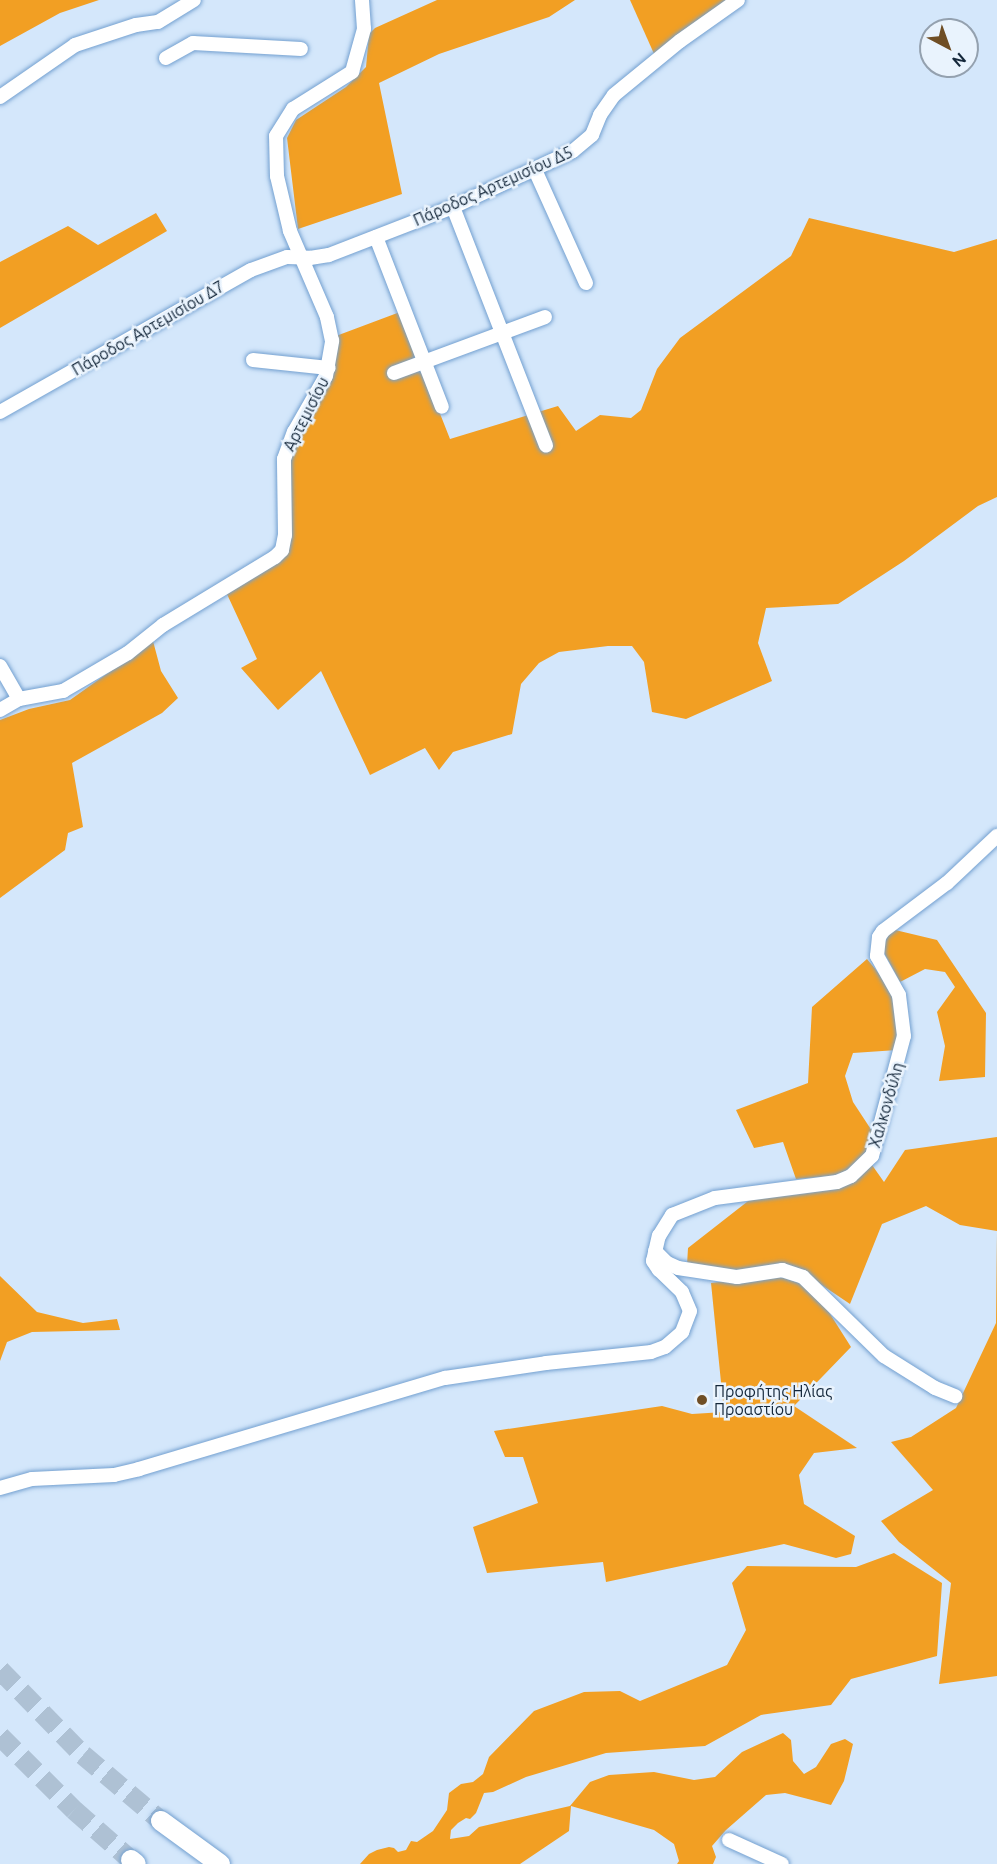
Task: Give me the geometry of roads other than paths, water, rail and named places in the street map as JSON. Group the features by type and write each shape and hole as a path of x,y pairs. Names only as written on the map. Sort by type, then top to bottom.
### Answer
{"highway":[{"path":"161,1821 220,1864"}],"street":[{"path":"0,97 75,45 136,25 158,22 194,0"},
{"name":"Αρτεμισίου","path":"0,710 19,699 63,691 128,653 164,625 211,594 279,554 285,535 283,479 286,450 329,368 332,333 290,231 277,176 276,136 292,109 352,72 364,29 362,0"},
{"name":"Πάροδος Αρτεμισίου Δ5","path":"301,257 328,255 453,207 535,170 586,143 600,115 614,95 680,41 738,0"},
{"path":"166,58 193,43 301,49"},
{"path":"535,170 586,283"},
{"path":"453,207 546,445"},
{"path":"376,237 442,407"},
{"name":"Πάροδος Αρτεμισίου Δ7","path":"0,412 231,280 281,259 301,257"},
{"path":"394,373 545,317"},
{"path":"253,360 329,368"},
{"path":"0,666 19,699"},
{"name":"Χαλκονδύλη","path":"655,1251 664,1225 672,1215 686,1208 715,1198 837,1182 851,1176 872,1156 904,1036 899,995 877,956 879,937 883,931 940,888 997,836"},
{"path":"0,1488 32,1479 114,1475 139,1469 445,1378 546,1363 651,1352 673,1342 685,1326 690,1311 682,1292 653,1261 655,1251"},
{"path":"655,1251 667,1263 678,1268 737,1277 782,1270 803,1277 884,1356 935,1388 955,1396"},
{"path":"729,1840 782,1864"}],"tunnel":[{"path":"0,1670 83,1755 161,1821"},
{"path":"0,1736 74,1810 131,1860"}],"place":[{"name":"Προφήτης Ηλίας Προαστίου","path":"702,1400"}]}
